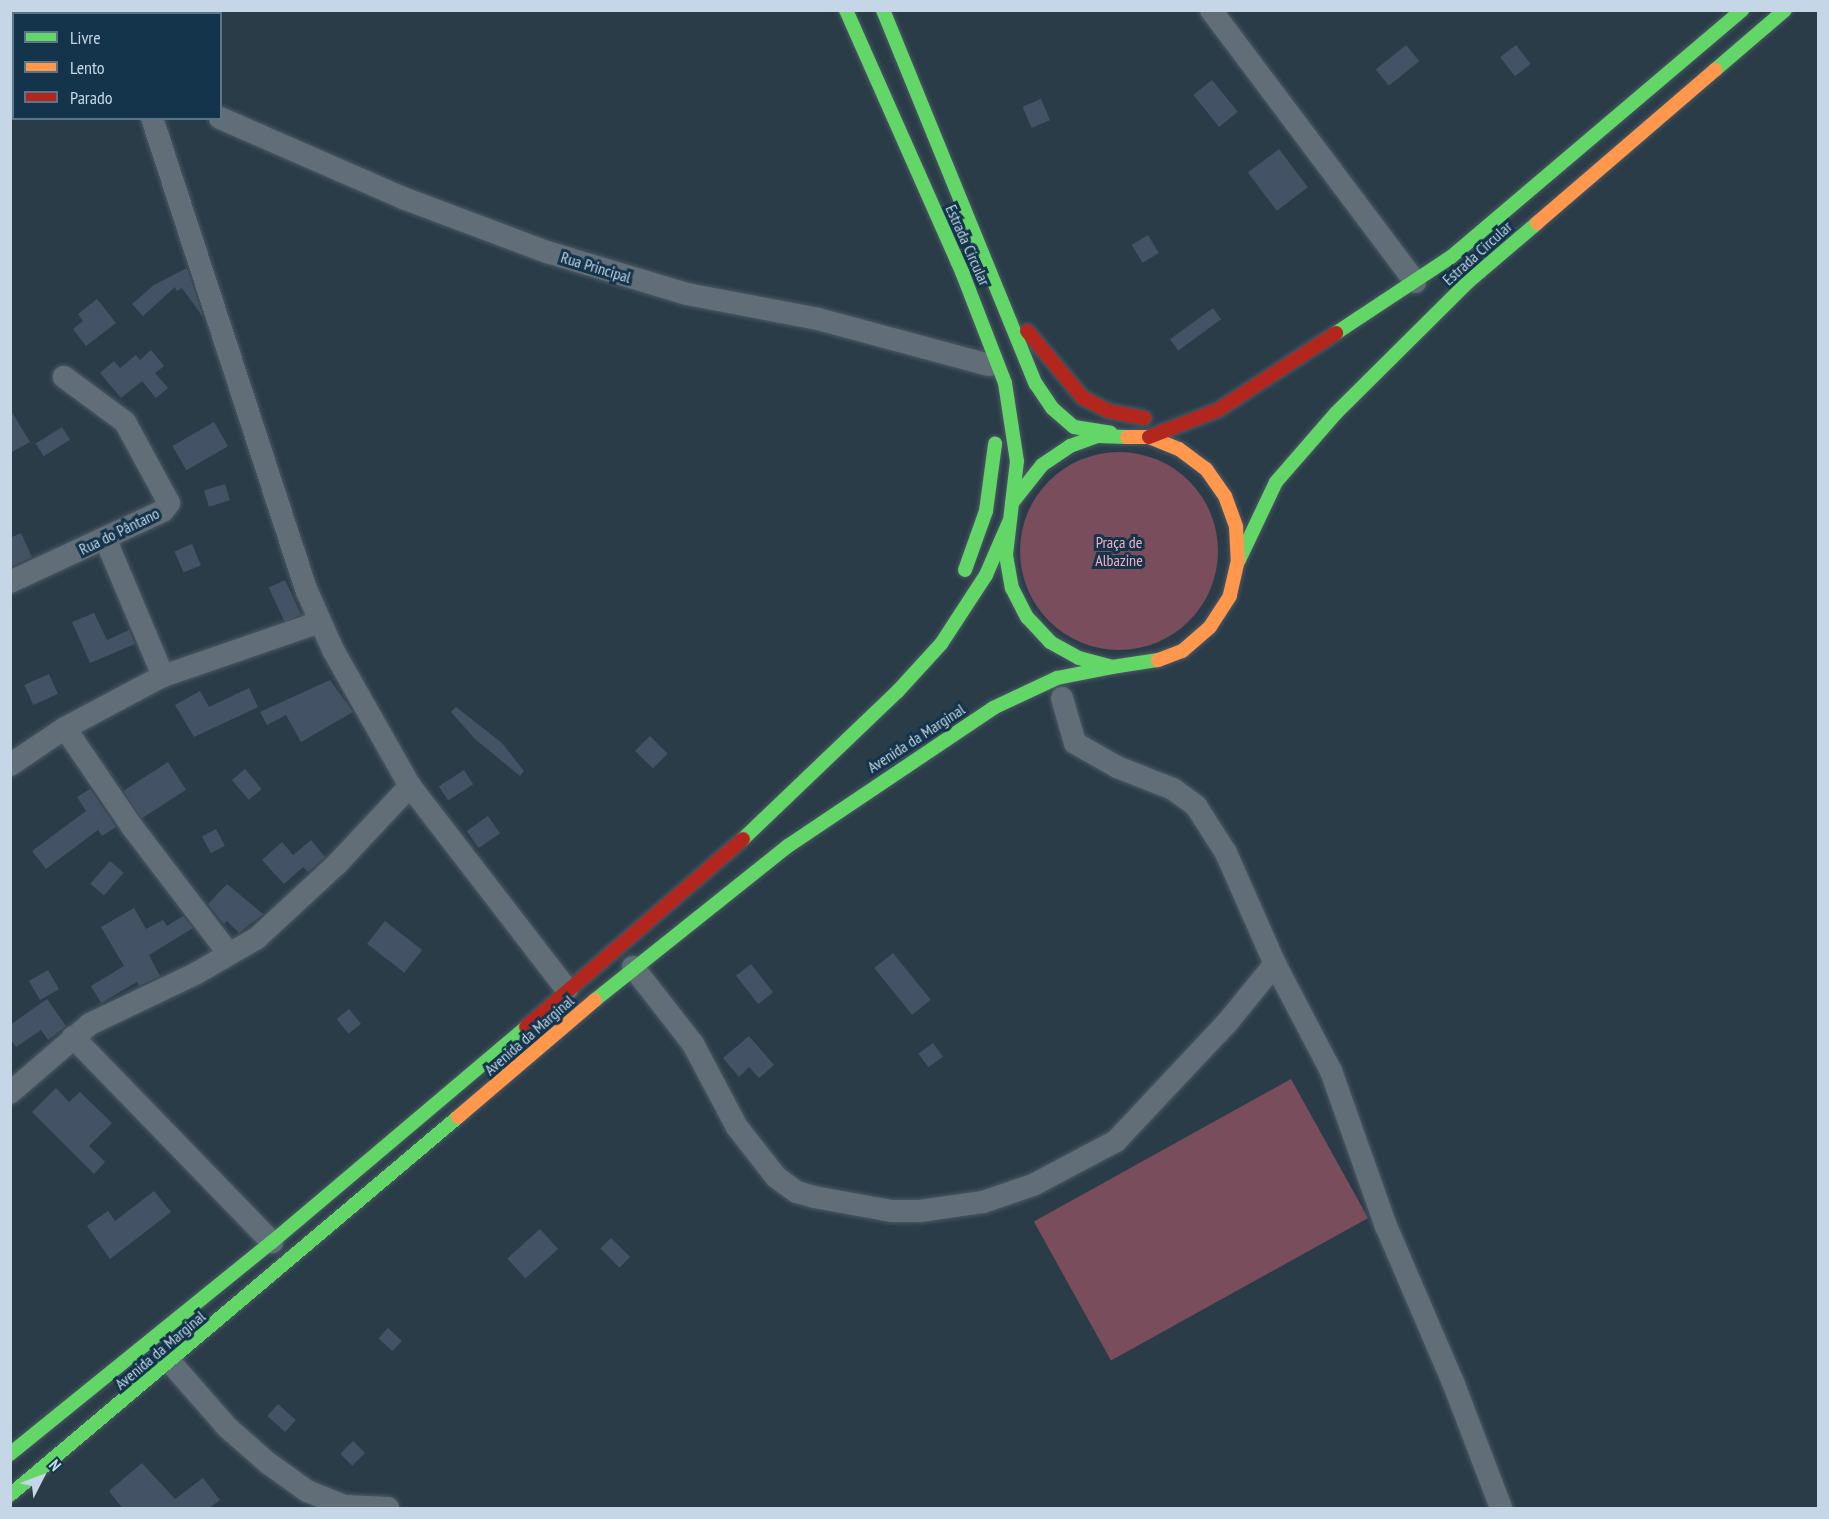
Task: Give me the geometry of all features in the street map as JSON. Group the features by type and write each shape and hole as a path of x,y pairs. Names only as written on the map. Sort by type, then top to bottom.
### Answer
{"main road":[{"name":"Estrada Circular","path":"846,10 963,272 993,345 1013,418 1017,461 1009,522"},
{"name":"Estrada Circular","path":"883,10 1003,298 1036,384 1052,408 1074,427 1130,436"},
{"name":"Estrada Circular","path":"1149,437 1200,420 1248,387 1415,282 1503,214 1742,10"},
{"name":"Estrada Circular","path":"1238,560 1276,482 1336,413 1468,282 1785,10"},
{"path":"957,585 973,553 994,471 996,428 989,365 963,272"},
{"path":"1003,298 1060,375 1083,398 1108,411 1136,418 1167,417 1248,387"},
{"path":"1265,539 1293,479 1336,413"},
{"path":"1009,522 1006,555 1012,588 1027,617 1050,642 1070,653 1112,666 1148,664 1189,645 1210,627 1230,596 1238,560 1236,527 1225,496 1206,469 1179,449 1149,437 1098,436 1070,446 1042,465 1012,503"},
{"name":"Avenida da Marginal","path":"10,1454 272,1242 712,867 897,692 965,611 986,575 1009,522"},
{"path":"897,692 947,606"},
{"name":"Avenida da Marginal","path":"10,1495 171,1363 633,967 788,846 964,728 1026,690 1057,678 1112,666"},
{"path":"964,728 1029,708"}],"street":[{"path":"1211,10 1415,282"},
{"name":"Rua Principal","path":"222,119 403,198 547,252 687,294 818,319 989,365"},
{"path":"153,120 320,622 410,786 567,990"},
{"name":"Rua do Pântano","path":"10,582 163,511 169,498 125,422 64,377"},
{"path":"105,538 163,676"},
{"path":"10,765 65,728 163,676 320,622"},
{"path":"1064,698 1072,737 1080,747 1173,789 1196,806 1226,854 1275,964 1330,1071 1386,1226 1453,1382 1501,1509"},
{"path":"65,728 140,838 229,954"},
{"path":"10,1093 73,1037 229,954 287,913 410,786"},
{"path":"633,967 693,1044 737,1127 776,1177 797,1192 814,1197 892,1211 920,1211 983,1202 1023,1188 1073,1167 1116,1141 1220,1032 1275,964"},
{"path":"73,1037 272,1242"},
{"path":"171,1363 228,1428 307,1491 344,1506 388,1509"}],"green space":[{"name":"Praça de Albazine","path":"1109,452 1129,452 1157,459 1182,474 1196,488 1211,513 1218,541 1218,561 1211,589 1196,614 1182,628 1148,646 1129,650 1109,650 1081,643 1056,628 1042,614 1024,580 1020,561 1020,541 1027,513 1042,488 1056,474 1090,456"},
{"path":"1291,1079 1368,1218 1111,1361 1034,1222"}],"building":[{"path":"1406,45 1419,61 1389,86 1376,70"},
{"path":"1516,45 1531,64 1515,76 1500,57"},
{"path":"1212,80 1238,112 1219,127 1193,95"},
{"path":"1041,99 1050,120 1032,128 1023,107"},
{"path":"1279,149 1308,187 1277,211 1248,172"},
{"path":"1148,235 1159,253 1143,263 1132,245"},
{"path":"187,268 203,317 182,288 177,291 175,287 143,316 132,304 154,285"},
{"path":"97,299 116,323 86,346 73,329 83,321 78,314"},
{"path":"1213,308 1221,319 1178,350 1170,339"},
{"path":"151,350 164,366 155,373 168,388 156,398 142,381 121,398 100,373 114,361 120,368 136,355 140,360"},
{"path":"10,409 30,442 10,453"},
{"path":"214,422 228,446 186,470 172,446"},
{"path":"62,427 70,440 44,456 36,443"},
{"path":"225,484 230,500 209,507 204,490"},
{"path":"21,533 32,557 10,567 10,538"},
{"path":"192,544 201,565 183,573 175,551"},
{"path":"285,580 301,614 285,622 269,588"},
{"path":"94,613 107,640 129,630 135,644 90,663 72,622"},
{"path":"49,674 58,694 33,705 24,685"},
{"path":"330,680 353,712 301,742 286,715 267,725 260,712"},
{"path":"249,688 258,707 194,737 175,705 200,691 209,707"},
{"path":"456,707 502,743 524,771 520,776 475,739 451,712"},
{"path":"650,736 668,754 653,769 635,751"},
{"path":"168,762 186,790 142,819 124,791"},
{"path":"245,769 262,789 249,800 232,780"},
{"path":"464,770 473,784 448,801 439,786"},
{"path":"90,789 116,827 102,836 98,830 46,869 32,851 86,811 77,797"},
{"path":"488,816 500,833 479,848 467,831"},
{"path":"216,829 225,846 211,853 202,837"},
{"path":"311,840 325,857 308,872 303,867 284,884 262,860 282,842 293,855"},
{"path":"110,861 124,873 104,895 90,884"},
{"path":"227,884 263,914 239,933 227,921 224,924 208,904"},
{"path":"134,908 146,929 163,920 167,926 183,916 193,928 149,955 160,976 139,986 137,982 101,1003 91,986 124,966 101,927"},
{"path":"385,921 422,950 404,973 367,944"},
{"path":"893,953 931,1000 912,1015 874,968"},
{"path":"751,964 773,992 758,1004 736,976"},
{"path":"48,970 59,989 40,1000 29,981"},
{"path":"47,999 66,1026 48,1040 41,1030 16,1047 10,1039 10,1025"},
{"path":"349,1009 361,1024 349,1034 337,1019"},
{"path":"749,1036 774,1065 759,1078 749,1067 739,1077 723,1058"},
{"path":"933,1043 943,1057 928,1067 918,1054"},
{"path":"56,1088 69,1102 80,1092 112,1123 89,1146 105,1162 94,1174 32,1112"},
{"path":"154,1191 171,1212 110,1259 87,1226 108,1211 115,1221"},
{"path":"540,1229 558,1249 525,1279 507,1258"},
{"path":"611,1238 630,1257 619,1268 600,1249"},
{"path":"388,1328 402,1341 392,1351 378,1338"},
{"path":"278,1404 296,1420 285,1432 267,1416"},
{"path":"353,1441 365,1453 352,1466 340,1454"},
{"path":"142,1463 175,1499 203,1478 220,1500 208,1509 123,1509 109,1491"}],"traffic: fast":[{"path":"846,10 962,272 1005,383 1017,461 1006,555 1012,588 1027,617 1050,642 1079,658 1112,667 1158,660"},
{"path":"883,10 1036,384 1052,408 1074,427 1111,433"},
{"path":"1336,333 1451,257 1742,10"},
{"path":"1715,70 1785,10"},
{"path":"1239,560 1276,482 1336,413 1468,282 1537,223"},
{"path":"1012,503 1042,465 1070,446 1098,436 1127,437"},
{"path":"965,570 986,511 995,444"},
{"path":"743,839 897,692 941,644 986,575 1009,522"},
{"path":"595,1000 788,846 993,708 1057,678 1112,667"},
{"path":"10,1454 272,1242 526,1027"},
{"path":"10,1495 458,1117"}],"traffic: slow":[{"path":"1537,223 1715,70"},
{"path":"1127,437 1149,437 1179,449 1206,469 1225,496 1236,527 1238,560 1230,596 1210,627 1182,651 1158,660"},
{"path":"458,1117 595,1000"}],"traffic: jam":[{"path":"1027,331 1083,398 1108,411 1144,418"},
{"path":"1149,437 1218,410 1336,333"},
{"path":"526,1027 743,839"}]}
